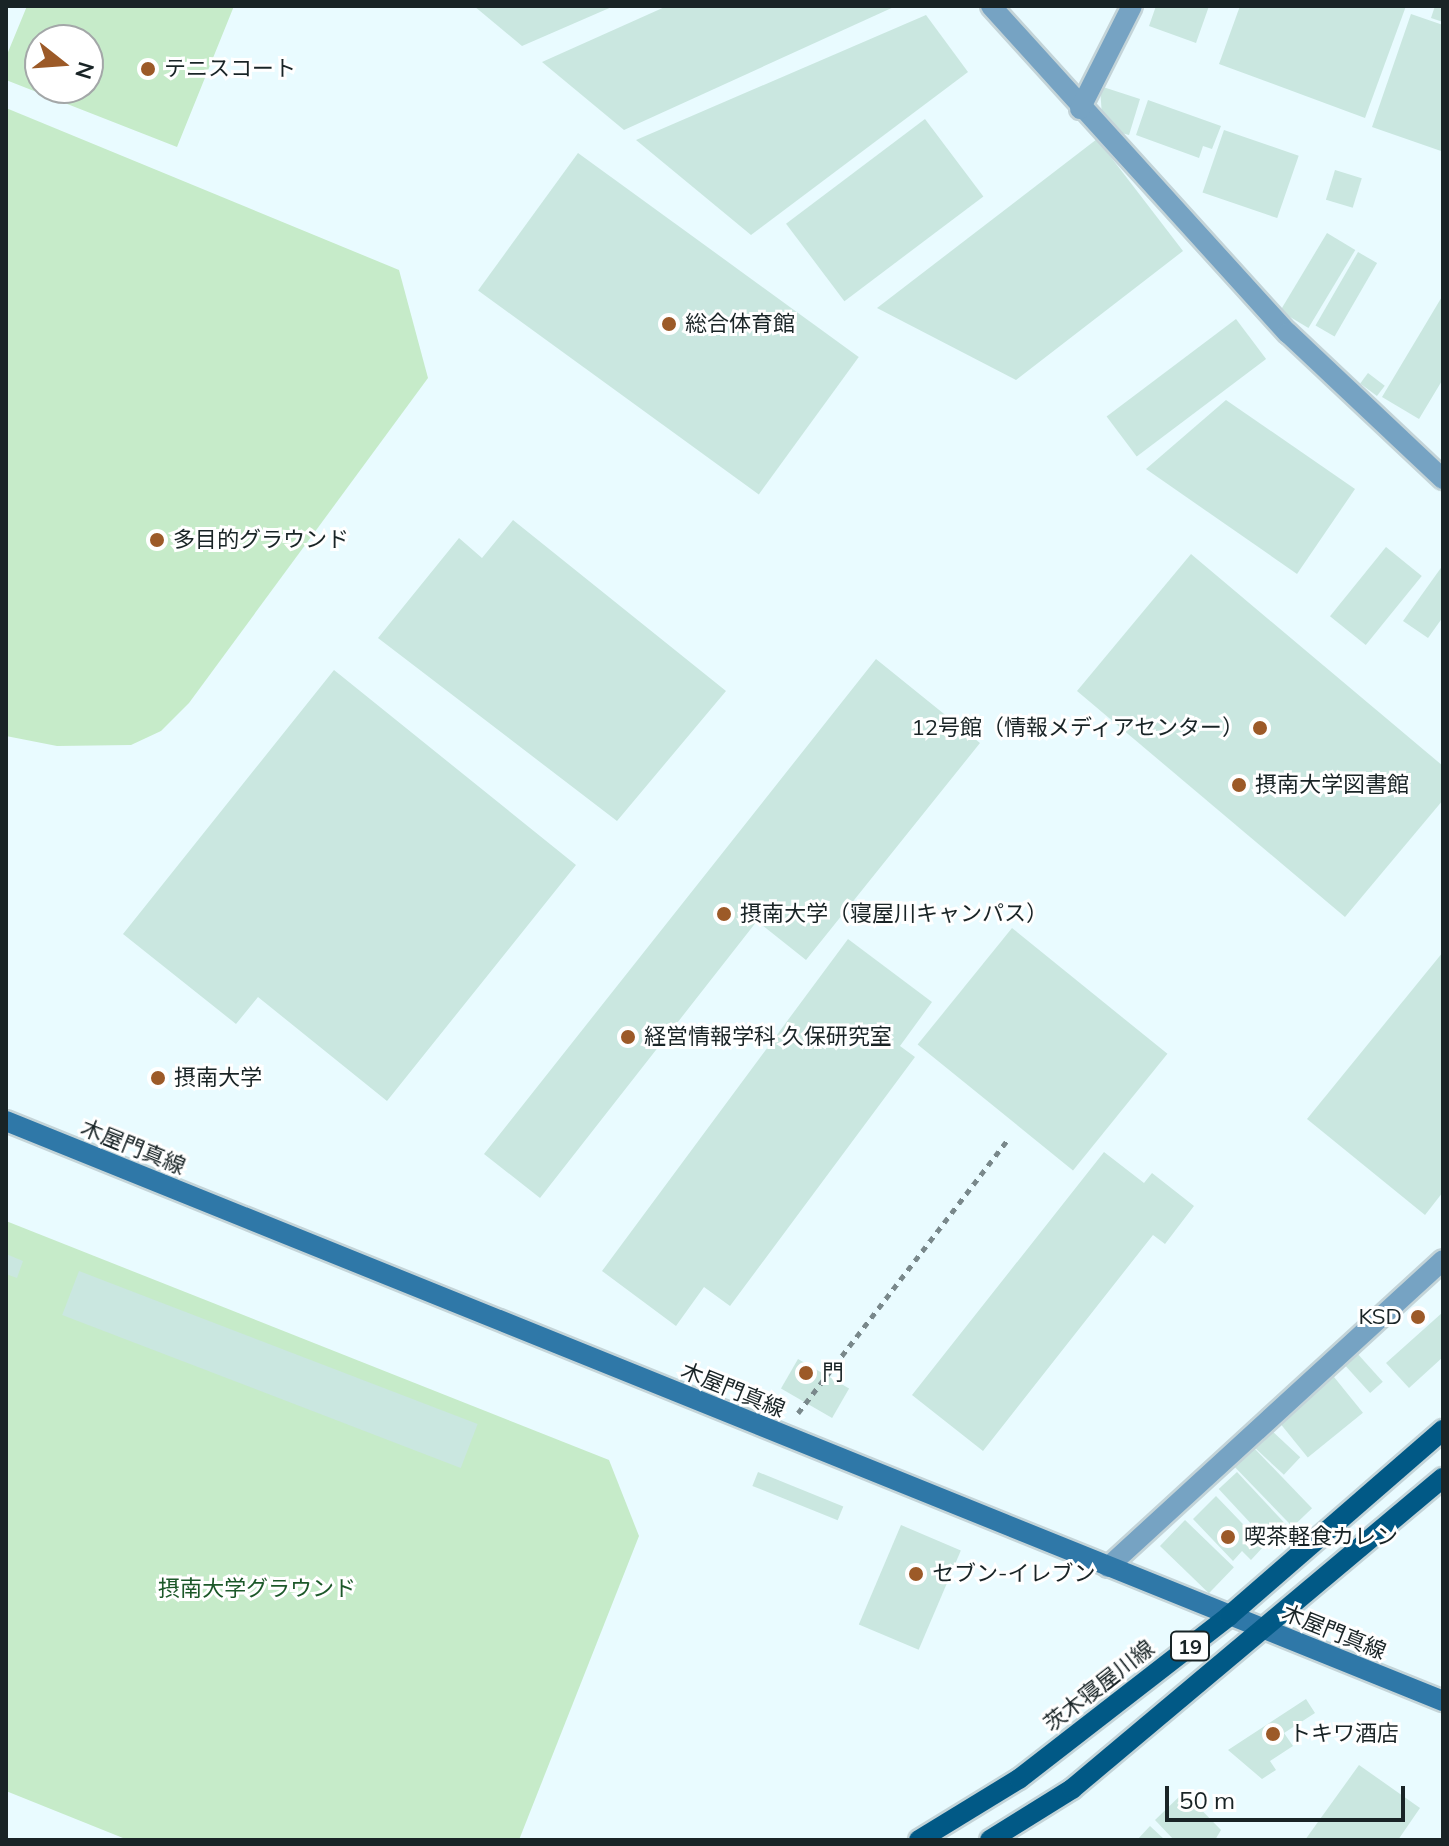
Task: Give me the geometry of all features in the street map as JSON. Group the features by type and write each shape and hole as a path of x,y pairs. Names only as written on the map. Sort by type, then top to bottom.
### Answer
{"main road":[{"name":"木屋門真線","path":"6,1121 1443,1701"},
{"name":"茨木寝屋川線","path":"919,1840 1019,1779 1229,1616 1443,1430"},
{"name":"19","path":"990,1840 1072,1789 1443,1478"}],"street":[{"path":"991,6 1080,109 1288,333 1443,479"},
{"path":"1080,109 1132,6"},
{"path":"1108,1567 1443,1260"}],"path":[{"path":"784,1411 796,1416 1008,1139"}],"green space":[{"name":"テニスコート","path":"27,6 234,6 177,147 67,104 104,104 104,24 24,24 24,87 6,80 6,57"},
{"name":"多目的グラウンド","path":"6,108 399,270 428,378 189,703 161,731 131,745 57,746 6,736"},
{"name":"摂南大学グラウンド","path":"6,1221 609,1460 639,1536 519,1840 128,1840 6,1791"}],"building":[{"path":"474,6 614,6 522,46"},
{"path":"667,6 896,6 624,130 542,62"},
{"path":"1156,6 1209,6 1196,43 1149,26"},
{"path":"1240,6 1406,6 1365,118 1219,64"},
{"path":"1435,6 1443,6 1443,22 1431,18"},
{"path":"1411,14 1443,25 1441,151 1372,127"},
{"path":"926,15 968,72 751,235 636,140"},
{"path":"1100,86 1140,99 1129,135 1114,131 1102,117"},
{"path":"1148,100 1221,126 1212,149 1203,146 1199,158 1136,135"},
{"path":"925,119 983,196 844,301 786,224"},
{"path":"1224,130 1299,156 1277,218 1203,192"},
{"path":"1097,139 1183,251 1016,380 877,308"},
{"name":"総合体育館","path":"578,153 859,357 759,494 478,291"},
{"path":"1335,170 1362,178 1353,208 1326,200"},
{"path":"1327,233 1355,250 1308,328 1280,311"},
{"path":"1358,252 1377,263 1335,337 1316,326"},
{"path":"1443,295 1443,379 1419,419 1382,397"},
{"path":"1236,319 1266,359 1137,456 1107,416"},
{"path":"1368,373 1385,386 1377,396 1360,383"},
{"path":"1226,400 1355,489 1297,574 1146,469"},
{"path":"513,520 726,691 617,821 378,638 459,538 482,558"},
{"path":"1386,547 1422,576 1366,645 1330,616"},
{"name":"12号館（情報メディアセンター）","path":"1191,554 1443,766 1443,800 1345,917 1077,691"},
{"path":"1443,565 1443,617 1428,638 1403,621"},
{"path":"876,659 980,743 806,960 757,921 540,1198 484,1154"},
{"path":"334,670 576,865 387,1101 258,997 236,1024 123,934"},
{"path":"1012,928 1167,1054 1073,1170 918,1045"},
{"path":"848,939 932,1002 900,1046 915,1057 730,1306 704,1287 676,1326 602,1271"},
{"path":"1443,952 1443,1192 1425,1215 1307,1119"},
{"path":"1104,1152 1144,1183 1152,1173 1194,1206 1165,1244 1153,1235 983,1451 912,1395"},
{"path":"6,1254 23,1261 17,1278 6,1274"},
{"path":"79,1271 478,1424 461,1468 62,1315"},
{"path":"1443,1312 1443,1357 1409,1388 1386,1363"},
{"path":"1356,1352 1383,1382 1370,1393 1343,1363"},
{"name":"門","path":"798,1359 849,1388 832,1418 781,1388"},
{"path":"1334,1377 1363,1413 1308,1457 1279,1422"},
{"path":"1271,1430 1300,1457 1284,1475 1255,1448"},
{"path":"1253,1447 1312,1508 1293,1527 1234,1466"},
{"path":"758,1472 843,1506 838,1520 752,1486"},
{"path":"1237,1472 1289,1528 1271,1545 1219,1489"},
{"path":"1216,1496 1264,1546 1251,1560 1242,1551 1233,1561 1193,1519"},
{"path":"1185,1520 1234,1567 1209,1593 1160,1546"},
{"name":"セブン-イレブン","path":"901,1525 961,1550 919,1650 859,1624"},
{"path":"1306,1699 1315,1713 1284,1733 1293,1746 1270,1761 1276,1770 1262,1779 1228,1750"},
{"path":"1359,1765 1420,1808 1398,1840 1305,1840"},
{"path":"1184,1792 1221,1830 1215,1840 1174,1840 1155,1820"},
{"path":"1150,1826 1165,1840 1137,1840"}],"place":[{"name":"テニスコート","path":"148,69"},
{"name":"総合体育館","path":"669,324"},
{"name":"多目的グラウンド","path":"157,540"},
{"name":"12号館（情報メディアセンター）","path":"1260,728"},
{"name":"摂南大学図書館","path":"1239,785"},
{"name":"摂南大学（寝屋川キャンパス）","path":"724,914"},
{"name":"経営情報学科 久保研究室","path":"628,1037"},
{"name":"摂南大学","path":"158,1078"},
{"name":"KSD","path":"1418,1317"},
{"name":"門","path":"806,1373"},
{"name":"喫茶軽食カレン","path":"1228,1537"},
{"name":"セブン-イレブン","path":"916,1574"},
{"name":"トキワ酒店","path":"1273,1734"}]}
